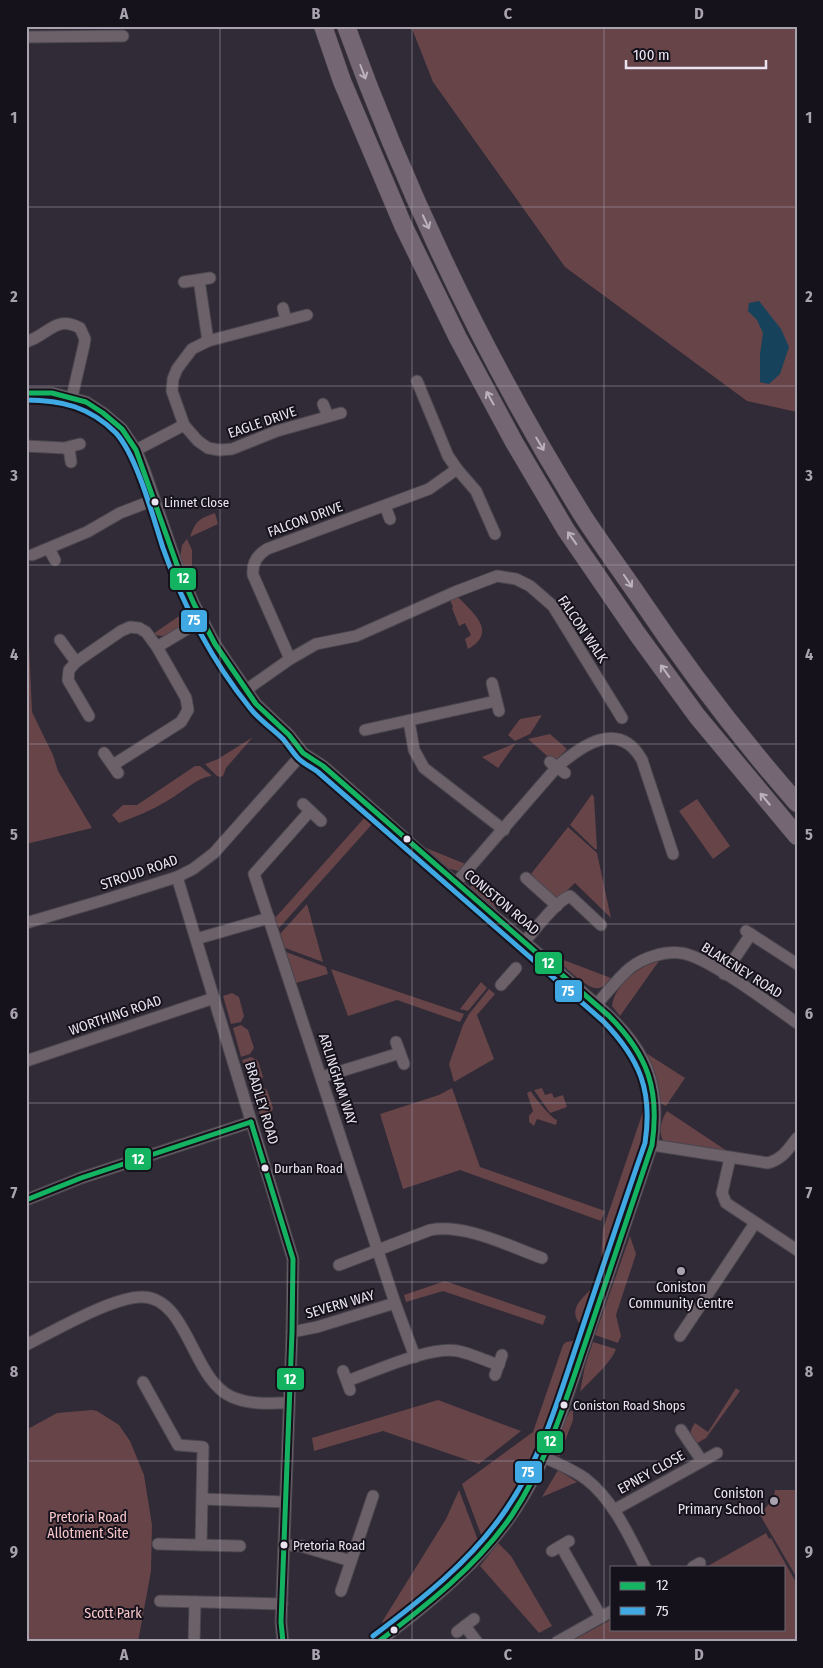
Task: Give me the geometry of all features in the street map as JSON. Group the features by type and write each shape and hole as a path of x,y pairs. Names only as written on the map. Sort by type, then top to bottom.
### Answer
{"highway":[{"path":"323,26 342,81 403,225 458,338 514,442 566,530 644,643 697,716 797,836"},
{"path":"346,26 362,71 423,217 477,327 533,432 584,517 657,624 710,697 797,803"}],"street":[{"path":"26,37 123,36"},
{"path":"184,282 205,279 208,341"},
{"path":"283,308 286,320"},
{"name":"EAGLE DRIVE","path":"307,315 208,341 192,349 176,369 172,392 184,425 198,441 208,448 232,449 277,431 340,413"},
{"path":"26,342 63,322 73,325 85,325 84,345 72,398"},
{"path":"416,388 448,456 456,469 476,491 495,534"},
{"name":"CONISTON ROAD","path":"26,393 52,393 86,402 103,412 122,429 136,450 144,469 177,565 202,620 215,644 246,690 263,711 288,735 303,753 323,766 596,1005 628,1035 649,1072 655,1102 656,1119 652,1145 567,1399 544,1457 517,1508 473,1561 411,1616 378,1642"},
{"path":"323,404 328,416"},
{"path":"136,450 184,425"},
{"path":"26,446 74,446 71,462"},
{"name":"FALCON DRIVE","path":"290,659 253,575 254,565 258,556 267,549 429,489 456,469"},
{"path":"32,556 87,532 120,513 154,500"},
{"path":"385,506 390,520"},
{"path":"49,549 55,560"},
{"name":"FALCON WALK","path":"290,659 316,644 356,636 436,607 455,592 498,576 516,579 530,586 553,606 620,713 606,715"},
{"path":"157,647 202,620"},
{"path":"89,716 68,680 69,670 76,662 121,631 139,628 146,632 157,647 186,698 188,710 181,722 116,769 104,753"},
{"path":"60,640 76,662"},
{"path":"246,690 290,659"},
{"path":"373,732 409,721 498,706 492,683"},
{"path":"409,721 414,750 424,768 504,830"},
{"path":"456,883 557,767 593,741 604,738 628,743 636,750 642,760 674,846"},
{"name":"STROUD ROAD","path":"26,923 177,876 193,869 214,853 303,753"},
{"name":"ARLINGHAM WAY","path":"321,821 306,808 254,874 379,1249 395,1303 415,1357"},
{"name":"BRADLEY ROAD","path":"177,876 293,1259 282,1604 283,1642"},
{"path":"526,878 556,906"},
{"path":"525,941 556,906 570,896 601,925"},
{"path":"196,939 270,918"},
{"path":"724,974 749,932 797,964"},
{"name":"BLAKENEY ROAD","path":"596,1005 630,968 648,958 681,953 692,956 724,974 797,1023"},
{"path":"501,985 516,968"},
{"name":"WORTHING ROAD","path":"26,1061 214,998"},
{"path":"322,1077 398,1047 404,1064"},
{"path":"26,1200 81,1178 252,1122"},
{"path":"652,1145 768,1163 783,1157 797,1138"},
{"path":"730,1158 722,1193 729,1205 797,1250"},
{"path":"680,1336 755,1223"},
{"path":"339,1265 430,1230 441,1228 452,1228 468,1232 542,1258"},
{"path":"26,1345 115,1303 141,1297 155,1299 166,1306 174,1315 214,1384 222,1391 230,1397 251,1402 289,1403"},
{"name":"SEVERN WAY","path":"292,1332 317,1327 395,1303"},
{"path":"346,1381 415,1357 440,1351 458,1352 499,1365"},
{"path":"143,1382 178,1445 204,1447 201,1545"},
{"name":"EPNEY CLOSE","path":"681,1430 702,1461"},
{"name":"EPNEY CLOSE","path":"614,1510 717,1453"},
{"path":"544,1457 587,1480 602,1494 614,1510 644,1566"},
{"path":"341,1590 373,1496"},
{"path":"203,1499 285,1502"},
{"path":"158,1544 240,1546"},
{"path":"285,1545 301,1546 351,1561"},
{"path":"558,1642 607,1614 561,1546"},
{"path":"160,1601 282,1604"},
{"path":"194,1642 195,1602"},
{"path":"465,1626 477,1642"}],"green space":[{"path":"411,26 797,26 797,412 747,401 565,267 433,82"},
{"path":"215,513 218,524 190,537 199,521"},
{"path":"187,539 192,550 192,587 180,557 182,545"},
{"path":"26,578 32,712 53,755 58,771 92,828 26,844"},
{"path":"458,597 480,622 482,629 481,636 477,642 468,649 465,639 471,635 465,623 459,626 450,600"},
{"path":"182,614 180,625 174,633 164,636 153,634"},
{"path":"542,715 530,734 515,741 508,735 520,719"},
{"path":"550,734 567,749 554,762 528,739"},
{"path":"253,737 226,768 223,776 217,776 205,764 218,759"},
{"path":"516,743 498,768 482,757 484,756"},
{"path":"195,766 200,766 212,776 201,779 172,798 125,821 119,823 112,815 123,805 137,805"},
{"path":"592,794 594,797 597,849 570,825"},
{"path":"697,799 730,846 713,859 679,811"},
{"path":"366,816 374,822 279,928 275,918"},
{"path":"568,827 597,853 611,918 575,883 557,900 531,874"},
{"path":"426,848 468,865 458,871 447,868"},
{"path":"475,872 500,915 471,889 470,878"},
{"path":"307,904 323,962 285,948 280,934"},
{"path":"286,952 326,967 328,974 296,983"},
{"path":"553,956 611,978 603,987 594,988 575,976"},
{"path":"659,961 620,1016 612,1006 618,991 636,971"},
{"path":"331,969 464,1014 460,1022 397,1000 348,1016"},
{"path":"481,982 487,988 468,1011 460,1009"},
{"path":"489,989 495,994 477,1015 494,1059 454,1082 449,1064 463,1025 469,1014"},
{"path":"232,993 239,997 244,1016 241,1022 231,1024 223,996"},
{"path":"241,1025 248,1030 254,1048 250,1054 241,1057 233,1028"},
{"path":"646,1053 685,1078 666,1106 660,1103 656,1077"},
{"path":"251,1057 258,1061 263,1077 260,1083 251,1086 242,1060"},
{"path":"260,1086 267,1090 273,1108 270,1114 261,1117 251,1089"},
{"path":"452,1088 480,1167 605,1211 601,1221 460,1170 403,1189 380,1114 439,1095"},
{"path":"542,1088 545,1095 552,1093 554,1098 563,1095 567,1107 550,1113 534,1090"},
{"path":"531,1091 547,1112 557,1120 556,1125 537,1119 534,1126 529,1122 529,1116 533,1111 527,1093"},
{"path":"647,1100 649,1126 644,1150 619,1222 603,1260 601,1260 603,1229"},
{"path":"667,1111 727,1151 665,1143 661,1135 661,1127"},
{"path":"630,1236 636,1254 616,1315 621,1336 618,1343 595,1335"},
{"path":"445,1281 546,1316 543,1325 443,1291 406,1302 404,1295"},
{"path":"595,1285 590,1313 584,1331 578,1329 580,1324 576,1318 576,1308 582,1298"},
{"path":"576,1336 581,1338 554,1418 538,1457 514,1500 502,1518 483,1540 462,1484 533,1432 563,1345 566,1342 573,1341"},
{"path":"593,1342 616,1349 605,1366 580,1392 585,1366"},
{"path":"736,1388 740,1391 706,1438 696,1444 691,1434 695,1423 708,1432"},
{"path":"438,1400 521,1431 479,1464 383,1431 314,1451 312,1438"},
{"name":"Pretoria Road Allotment Site","path":"97,1411 119,1425 130,1441 144,1475 152,1525 151,1571 138,1642 26,1642 26,1430 57,1413"},
{"path":"570,1411 573,1411 573,1420 559,1457 555,1452 555,1441"},
{"path":"558,1470 577,1482 542,1497"},
{"path":"459,1490 479,1543 431,1589 385,1626 382,1622 446,1519"},
{"path":"775,1490 797,1490 797,1578 760,1515 774,1497"},
{"path":"766,1533 769,1539 771,1538 797,1584 797,1638 790,1642 570,1642 610,1620 610,1630 786,1630 786,1566 708,1566"},
{"path":"498,1543 511,1556 552,1626 539,1633 480,1566"}],"water":[{"path":"759,301 781,329 789,347 780,374 769,384 760,382 760,354 763,333 757,320 748,311 749,303"}],"transit line":[{"name":"12","path":"26,393 52,393 86,402 122,429 136,450 177,565 194,604 215,644 256,704 289,735 303,753 323,766 609,1016 633,1045 642,1059 648,1074 654,1107 652,1145 564,1407 536,1473 512,1515 483,1551 433,1599 378,1642"},
{"name":"75","path":"26,400 63,404 86,411 116,433 131,456 163,548 189,611 211,652 250,708 283,739 299,759 318,772 603,1021 626,1049 641,1077 647,1107 645,1143 556,1407 529,1471 505,1511 477,1547 427,1594 373,1636"},
{"name":"12","path":"251,1122 293,1259 281,1622 283,1642"},
{"name":"12","path":"26,1200 81,1178 251,1122"}],"place":[{"name":"Linnet Close","path":"155,502"},
{"name":"Durban Road","path":"265,1168"},
{"name":"Coniston Community Centre","path":"681,1271"},
{"name":"Coniston Road Shops","path":"564,1405"},
{"name":"Coniston Primary School","path":"774,1501"},
{"name":"Pretoria Road","path":"284,1545"}],"park label":[{"name":"Scott Park","path":"113,1613"}]}
